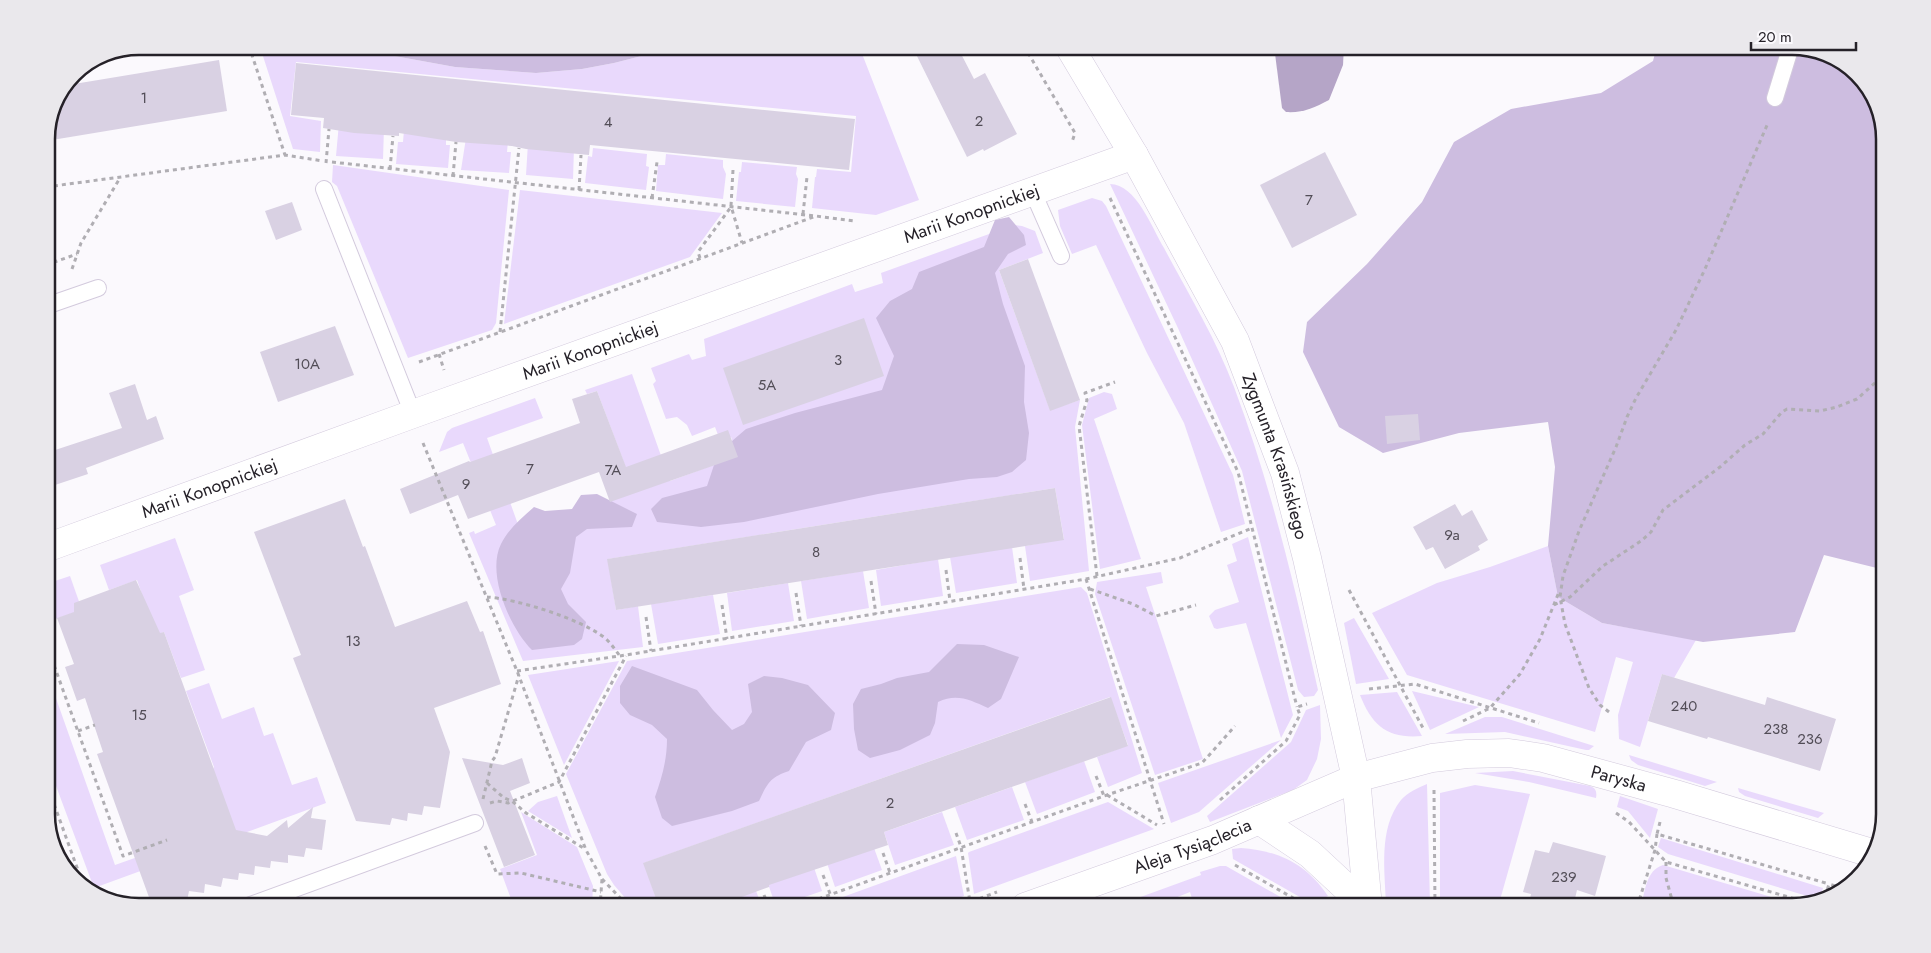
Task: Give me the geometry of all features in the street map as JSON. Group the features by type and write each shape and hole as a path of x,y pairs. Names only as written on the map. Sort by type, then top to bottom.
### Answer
{"street":[{"name":"Zygmunta Krasińskiego","path":"1074,55 1134,155 1235,341 1285,474 1307,558 1356,778 1367,898"},
{"name":"Marii Konopnickiej","path":"55,545 416,425 1032,190 1134,155"},
{"name":"Paryska","path":"1356,778 1432,758 1467,754 1509,754 1543,758 1867,851"},
{"name":"Aleja Tysiąclecia","path":"1050,898 1212,840 1356,778"},
{"name":"Zygmunta Krasińskiego","path":"1259,820 1310,854 1358,898"}],"lane":[{"path":"1775,98 1788,55"},
{"path":"324,189 416,425"},
{"path":"1032,190 1061,256"},
{"path":"55,303 98,288"},
{"path":"269,898 477,820"}],"path":[{"path":"252,55 285,155"},
{"path":"1029,55 1074,133 1069,154 1091,193 1102,191 1109,196 1238,472 1300,715 1286,740 1215,805"},
{"path":"1495,703 1530,660 1561,587 1572,548 1627,418 1636,398 1676,330 1705,269 1747,168 1766,128 1775,98"},
{"path":"326,162 329,130"},
{"path":"390,169 393,136"},
{"path":"453,176 456,142"},
{"path":"500,332 518,148"},
{"path":"55,186 285,155 326,162 816,216"},
{"path":"579,190 581,155"},
{"path":"652,198 657,162"},
{"path":"733,170 731,206 742,243"},
{"path":"55,301 81,243 121,177"},
{"path":"803,214 806,177"},
{"path":"700,258 698,252 731,206"},
{"path":"55,262 77,254"},
{"path":"1097,576 1079,426 1086,400 1085,393 1115,382"},
{"path":"1554,605 1570,597 1603,566 1647,535 1663,510 1713,473 1745,444 1763,434 1782,412 1787,410 1820,411 1843,405 1857,400 1876,382"},
{"path":"416,425 518,673 586,850 602,879 620,898"},
{"path":"518,673 1086,579 1180,558 1252,528"},
{"path":"1020,558 1024,589"},
{"path":"946,570 950,602"},
{"path":"1086,579 1166,831 1106,795 1096,776"},
{"path":"871,581 876,614"},
{"path":"1561,587 1561,602 1565,624 1588,688 1600,705 1609,712"},
{"path":"1090,589 1133,604 1156,616 1196,605"},
{"path":"796,593 801,626"},
{"path":"487,597 504,598 530,605 583,625 605,638 620,656"},
{"path":"722,605 727,638"},
{"path":"646,617 651,651"},
{"path":"477,820 488,803 497,801 508,803 559,782 626,655"},
{"path":"55,668 123,856 167,840"},
{"path":"518,673 477,820 497,874 521,872 601,892"},
{"path":"1297,706 1358,690 1415,684"},
{"path":"78,731 95,725"},
{"path":"820,898 1106,795 1202,763 1235,726"},
{"path":"487,783 504,798 512,801 586,850"},
{"path":"1434,789 1442,787"},
{"path":"1640,898 1655,850 1657,834 1669,793"},
{"path":"1026,804 1032,822"},
{"path":"55,807 78,871"},
{"path":"1607,810 1616,813 1629,822 1666,862 1792,898"},
{"path":"956,833 961,847 969,898"},
{"path":"1657,834 1835,886"},
{"path":"883,853 890,873"},
{"path":"1229,861 1293,898"},
{"path":"1666,862 1666,878 1672,898"},
{"path":"824,875 832,898"},
{"path":"601,898 602,879"},
{"path":"1827,890 1829,884"},
{"path":"981,898 998,892"}],"shaded area":[{"path":"263,55 389,55 455,67 536,73 582,69 645,55 863,55 919,200 876,215 812,208 817,169 851,172 856,116 296,62 290,116 321,121 320,152 293,149"},
{"path":"389,55 645,55 582,69 536,73 455,67"},
{"path":"1275,55 1344,55 1343,65 1329,100 1298,112 1286,112 1282,108"},
{"path":"1655,55 1792,55 1814,58 1839,69 1847,76 1862,92 1872,112 1876,134 1876,568 1824,555 1795,632 1703,642 1602,623 1558,597 1548,546 1555,467 1548,422 1459,433 1383,453 1339,427 1303,352 1307,322 1367,264 1422,202 1454,142 1511,109 1601,93 1653,61"},
{"path":"339,123 384,127 383,159 336,156"},
{"path":"404,130 446,133 446,145 450,145 448,168 396,164 398,142 403,142"},
{"path":"466,138 508,141 507,152 511,152 509,173 461,170"},
{"path":"528,143 574,147 573,179 526,175"},
{"path":"593,148 647,154 646,166 649,167 646,190 585,183 588,156 592,157"},
{"path":"666,154 723,160 726,174 723,199 656,191 658,165 665,165"},
{"path":"742,162 797,167 796,174 798,179 795,207 736,201"},
{"path":"333,165 509,190 496,323 492,330 408,358 337,186 332,182"},
{"path":"1110,184 1128,191 1142,208 1227,369 1260,461 1271,499 1318,690 1314,696 1304,697 1298,690 1242,471 1177,326"},
{"path":"520,190 722,213 690,257 504,324"},
{"path":"1092,198 1102,201 1106,206 1233,475 1245,524 1221,532 1184,423 1147,353 1096,245 1072,254 1060,226 1058,210"},
{"path":"1009,217 1024,235 1026,245 1008,254 995,273 1003,304 1025,366 1024,402 1029,433 1026,460 1012,472 997,477 969,479 878,494 744,522 701,527 657,522 651,509 662,498 707,486 718,453 746,429 795,413 882,390 894,356 876,318 890,301 912,289 919,272 984,247 995,220"},
{"path":"1014,225 1035,231 1043,253 999,270 1050,410 1080,400 1075,427 1089,571 1030,581 1025,546 1064,539 1055,488 608,559 616,610 638,606 643,647 523,661 469,533 474,531 475,534 496,525 463,443 439,452 447,432 452,428 535,398 543,418 487,438 520,530 635,492 597,391 587,394 585,390 632,374 670,481 738,456 731,437 720,440 715,427 692,436 687,425 677,417 666,419 653,384 656,381 651,368 689,354 692,360 706,356 704,339 852,284 855,292 883,283 881,273"},
{"path":"1104,392 1112,394 1117,409 1094,419 1141,559 1100,569 1082,425 1089,398"},
{"path":"597,494 637,514 632,527 587,529 576,537 570,573 561,589 568,604 586,622 582,639 574,645 532,650 509,615 498,585 497,556 501,544 511,529 534,507 545,511 572,509 581,495"},
{"path":"1248,537 1293,715 1281,738 1246,623 1217,629 1214,628 1209,616 1215,610 1239,602 1227,565 1237,561 1232,544"},
{"path":"175,538 194,590 179,596 205,670 181,678 164,632 156,635 137,580 109,590 100,565"},
{"path":"1548,546 1558,597 1602,623 1696,640 1674,678 1662,674 1640,747 1619,739 1618,715 1633,662 1616,657 1595,732 1407,675 1372,613 1437,583 1490,567"},
{"path":"1012,547 1017,583 956,593 950,557"},
{"path":"938,559 943,596 881,606 876,570"},
{"path":"863,571 869,608 807,619 801,581"},
{"path":"1161,572 1163,583 1146,587 1203,759 1155,775 1095,594 1097,582"},
{"path":"70,576 82,610 55,619 55,581"},
{"path":"788,583 794,621 732,631 727,593"},
{"path":"1081,587 1087,593 1142,773 1108,787 1097,757 1128,745 1110,697 644,863 656,898 625,898 607,874 566,774 627,661"},
{"path":"713,595 720,634 658,644 651,604"},
{"path":"1354,618 1389,679 1356,684 1344,623"},
{"path":"957,644 984,645 1019,657 1001,699 988,708 963,699 945,699 938,702 935,723 930,735 900,750 870,758 858,750 854,729 853,704 861,689 897,678 929,672"},
{"path":"619,661 564,765 528,675"},
{"path":"632,666 697,690 732,730 744,724 752,712 748,684 764,676 782,678 808,685 835,713 831,730 806,742 789,771 777,776 770,782 759,801 732,811 672,826 662,818 655,797 664,768 667,739 652,725 630,715 620,703 620,686"},
{"path":"209,683 222,719 254,707 264,736 273,733 292,785 317,777 326,803 97,887 93,884 55,783 55,695 115,865 174,844 214,767 186,691"},
{"path":"1412,691 1479,707 1430,730"},
{"path":"1397,692 1422,736 1400,735 1391,733 1383,728 1370,715 1360,695"},
{"path":"1320,705 1321,739 1317,759 1307,780 1293,790 1210,822 1207,816 1291,742 1306,710"},
{"path":"1485,717 1502,717 1594,746 1586,750 1505,732 1445,734"},
{"path":"1281,740 1199,812 1171,823 1158,783"},
{"path":"1629,755 1717,782 1705,786 1638,765 1631,760"},
{"path":"1084,761 1095,792 1037,814 1025,782"},
{"path":"1513,771 1590,786 1596,790 1596,798 1529,782 1475,773"},
{"path":"1427,784 1430,898 1386,898 1384,851 1389,824 1401,800"},
{"path":"1475,785 1530,794 1501,898 1440,898 1440,793"},
{"path":"1012,787 1024,820 967,840 955,807"},
{"path":"1738,788 1824,813 1818,818 1745,796 1739,792"},
{"path":"557,796 572,838 528,811 538,802"},
{"path":"1620,796 1658,809 1650,838 1628,811 1617,807"},
{"path":"1108,802 1154,829 974,894 969,852"},
{"path":"521,812 577,847 593,886 592,898 511,898 500,869 537,855"},
{"path":"942,812 954,845 895,865 884,832"},
{"path":"870,837 882,870 835,887 824,854"},
{"path":"1661,838 1823,888 1822,893 1808,896 1668,854 1658,847"},
{"path":"1241,848 1268,852 1291,861 1311,875 1328,896 1324,898 1301,898 1233,859 1232,849"},
{"path":"956,856 964,896 959,898 840,898"},
{"path":"811,859 822,891 802,898 773,898 765,875"},
{"path":"1663,865 1775,898 1643,898 1650,877 1657,868"},
{"path":"1226,866 1282,898 1192,898 1190,892 1175,898 1138,898 1201,875 1200,872"},
{"path":"752,880 759,898 724,898"}],"building":[{"path":"916,55 962,55 974,79 985,73 1017,134 984,151 983,149 967,157"},
{"path":"219,60 227,111 55,140 58,117 64,102 76,84"},
{"path":"296,63 855,119 849,170 590,145 589,155 456,142 399,133 399,136 354,133 323,128 324,118 291,115"},
{"path":"1325,152 1357,215 1292,248 1260,185"},
{"path":"292,202 302,230 276,240 265,211"},
{"path":"1028,259 1080,400 1050,411 999,270"},
{"path":"864,318 884,376 743,425 723,368"},
{"path":"335,326 354,375 278,402 260,352"},
{"path":"135,384 147,420 156,416 164,439 86,468 88,474 55,485 55,450 122,428 109,393"},
{"path":"597,391 626,467 728,430 738,457 610,502 599,472 468,519 458,495 410,514 400,489 469,461 580,423 572,399"},
{"path":"1418,414 1420,440 1387,444 1385,416"},
{"path":"1055,488 1064,540 616,610 607,559"},
{"path":"345,499 363,547 365,546 395,627 467,601 480,632 483,631 501,684 434,708 450,752 440,808 424,806 422,815 408,813 407,821 392,818 390,825 356,821 293,658 301,655 254,532"},
{"path":"1455,504 1462,516 1472,510 1488,540 1478,546 1480,550 1445,569 1433,547 1426,550 1413,527"},
{"path":"136,580 160,633 164,632 236,830 267,836 287,820 288,828 313,807 311,818 326,820 322,850 306,848 304,857 288,855 288,863 271,861 270,868 255,866 254,875 239,873 238,880 223,878 221,887 205,884 204,893 189,891 188,898 149,898 97,754 103,752 85,698 77,701 65,667 74,664 57,618 74,612 74,603"},
{"path":"1662,674 1765,705 1767,697 1836,719 1820,771 1648,721"},
{"path":"1111,697 1128,746 884,832 888,845 769,885 769,887 739,898 656,898 643,863"},
{"path":"462,758 503,765 522,758 530,783 510,791 535,855 504,867"},
{"path":"1553,842 1606,856 1595,896 1577,890 1575,898 1530,898 1531,894 1523,892 1535,850 1549,853"}]}
